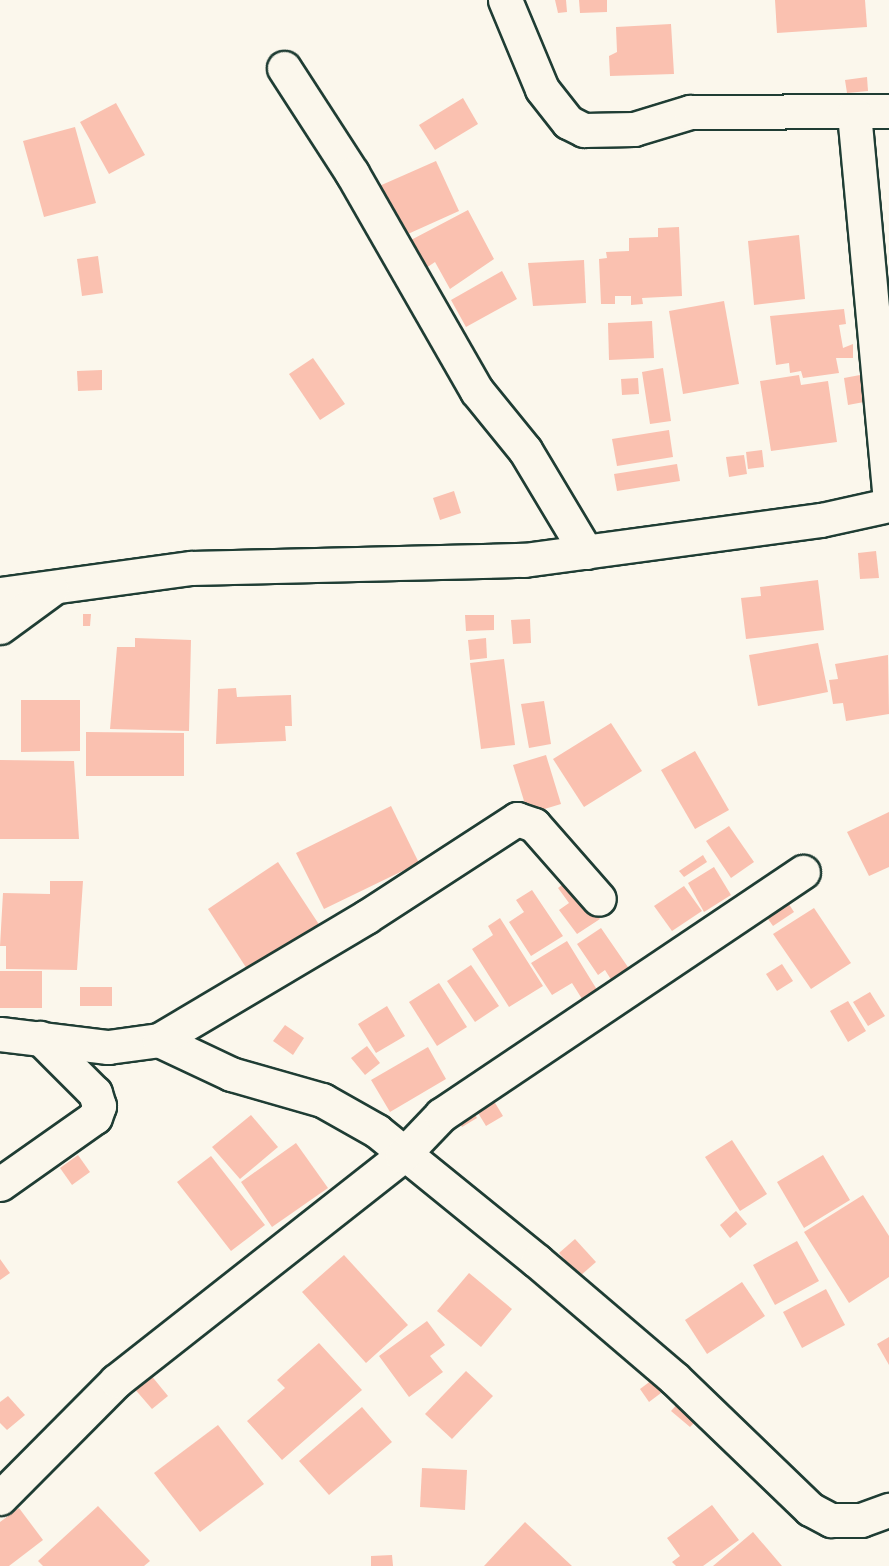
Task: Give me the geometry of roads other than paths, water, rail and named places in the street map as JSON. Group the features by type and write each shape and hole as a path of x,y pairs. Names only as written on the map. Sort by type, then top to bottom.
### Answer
{"street":[{"path":"505,0 542,89 568,122 584,130 634,129 690,112 854,113 889,111"},
{"path":"284,68 352,173 477,390 525,450 586,552"},
{"path":"854,113 889,491"},
{"path":"0,594 59,584 190,568 423,565 586,552 821,520 889,505"},
{"path":"0,627 59,584"},
{"path":"0,1035 108,1047 159,1040 366,917 517,819 534,825 599,899"},
{"path":"0,1498 116,1382 402,1155 441,1115 803,872"},
{"path":"0,1184 95,1117 99,1106 95,1093 40,1038"},
{"path":"159,1040 231,1074 322,1101 377,1131 402,1155 537,1261 674,1378 810,1509 831,1520 861,1520 889,1510"},
{"path":"0,1159 95,1093"}]}
